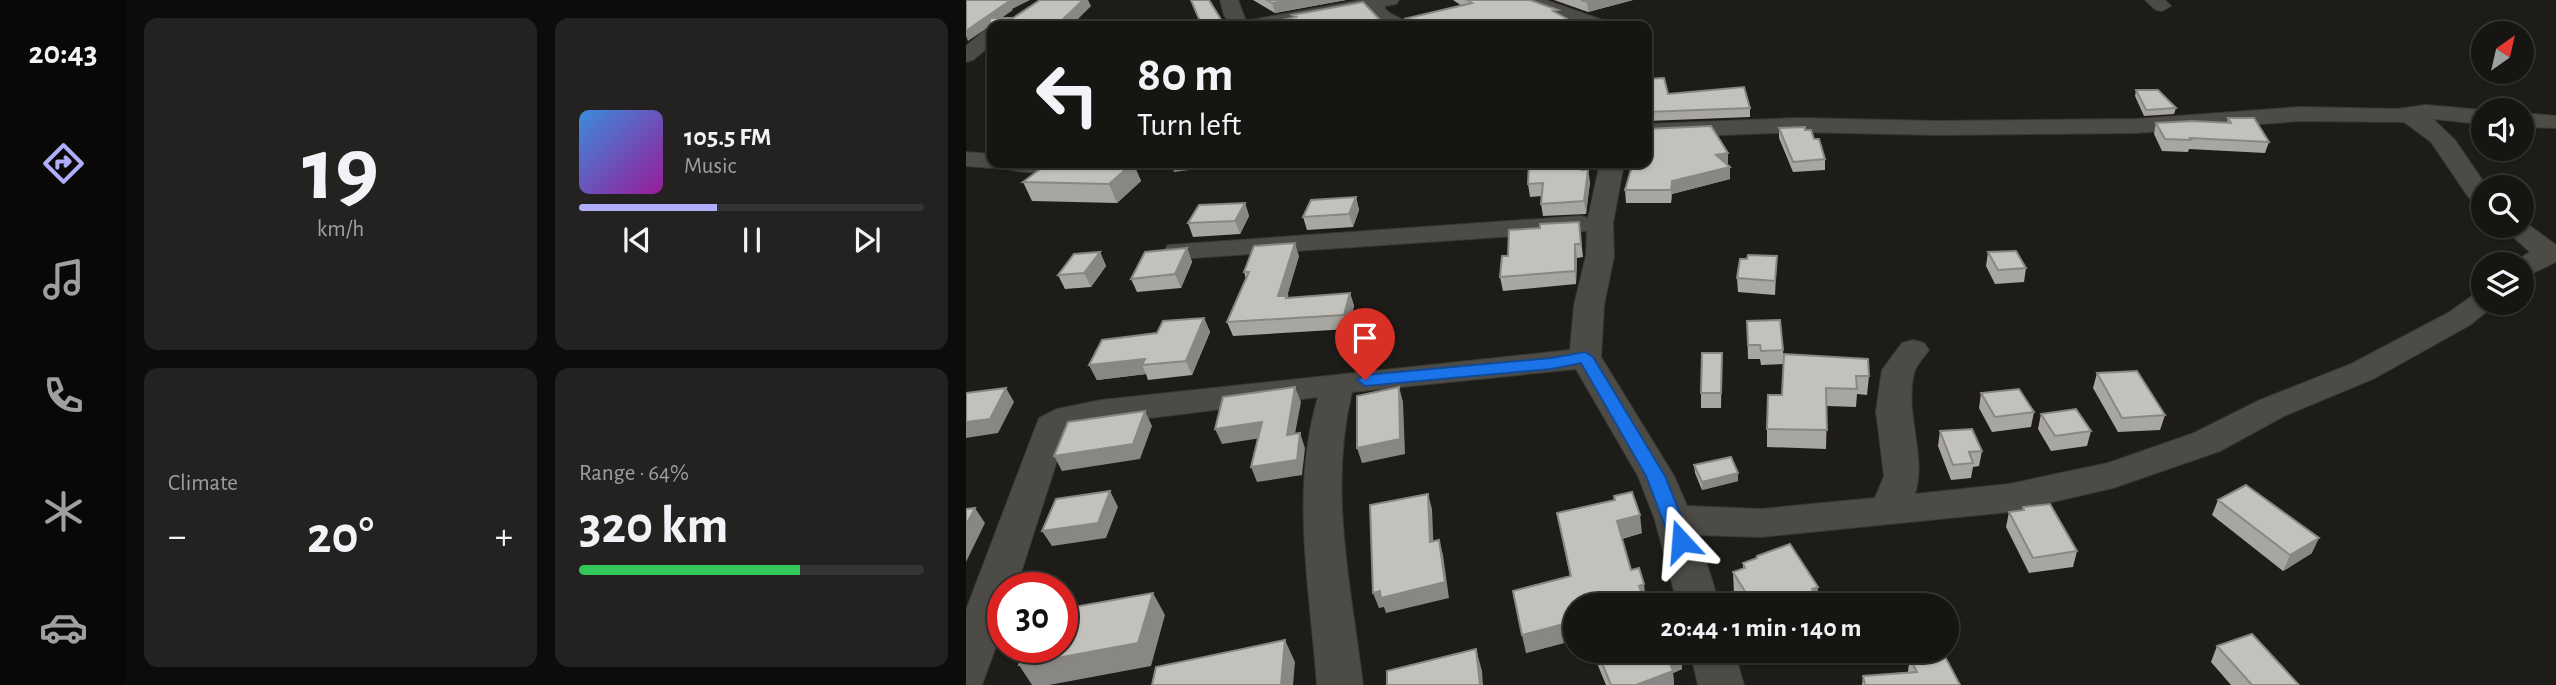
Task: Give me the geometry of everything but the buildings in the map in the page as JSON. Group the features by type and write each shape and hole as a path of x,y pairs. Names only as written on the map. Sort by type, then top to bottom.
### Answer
{"street":[{"path":"1228,0 1237,21"},
{"path":"1529,0 1587,21"},
{"path":"1274,21 1380,1"},
{"path":"1380,1 1376,10 1388,21"},
{"path":"966,56 987,38"},
{"path":"1652,131 1797,125 1938,128 2135,126 2301,114 2408,115 2426,112 2471,116"},
{"path":"2408,115 2431,128 2443,141 2471,184"},
{"path":"2534,121 2551,122"},
{"path":"966,159 987,161"},
{"path":"1611,168 1600,223 1600,256 1589,305 1585,357 1656,476 1674,520 1695,593"},
{"path":"1178,251 1600,223"},
{"path":"2531,238 2554,254"},
{"path":"2534,260 2554,254"},
{"path":"1674,520 1761,523 1890,511 2009,498 2125,471 2207,442 2272,408 2362,371 2471,311"},
{"path":"1890,511 1902,476 1893,411 1898,370 1913,350"},
{"path":"966,671 1051,426 1069,417 1101,411 1448,371 1551,363 1585,357"},
{"path":"1338,384 1326,416 1321,513 1340,685"},
{"path":"1715,663 1721,685"}],"route":[{"path":"1365,380 1516,367 1585,357 1656,476 1681,541"}]}
